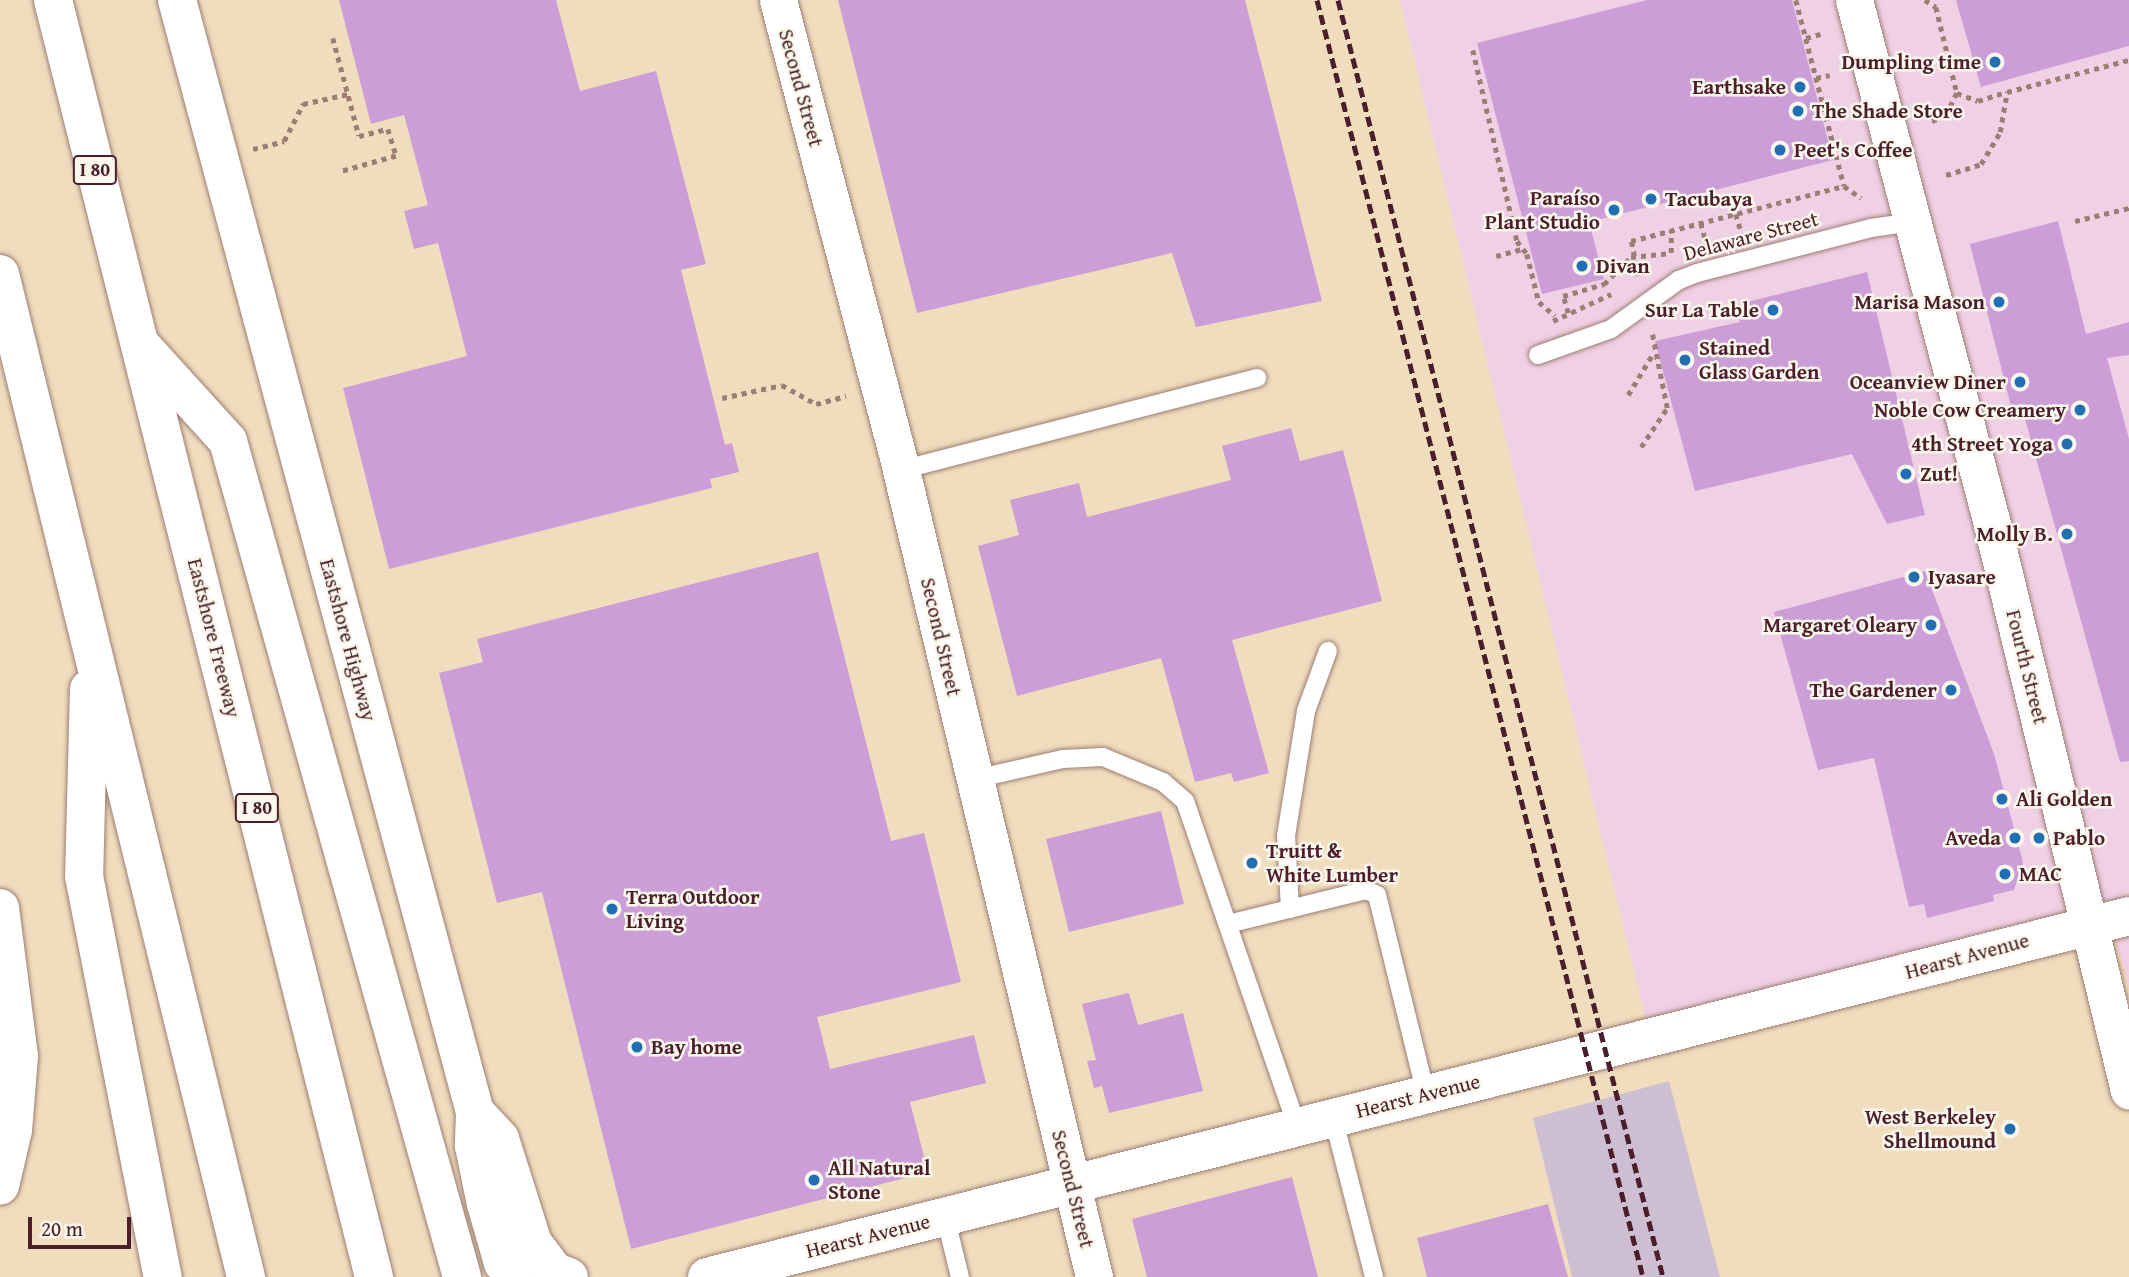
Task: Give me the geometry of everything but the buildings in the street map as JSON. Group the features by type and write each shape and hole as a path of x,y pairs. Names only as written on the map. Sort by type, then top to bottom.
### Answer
{"main road":[{"name":"Eastshore Freeway","path":"53,0 136,340 374,1277"},
{"name":"Eastshore Highway","path":"177,0 475,1112 474,1146 486,1204 503,1263 516,1277"},
{"path":"0,275 246,1277"},
{"path":"136,340 228,441 462,1277"},
{"path":"90,638 84,876 163,1277"},
{"path":"0,908 19,1056 13,1130 0,1186"},
{"name":"Hearst Avenue","path":"707,1277 2129,916"},
{"path":"475,1112 500,1139 533,1243 559,1275"}],"street":[{"name":"Second Street","path":"778,0 901,470 1094,1277"},
{"name":"Fourth Street","path":"1854,0 1991,520 2129,1091"}],"lane":[{"name":"Delaware Street","path":"1538,355 1611,329 1688,276 1858,231 1912,222"},
{"path":"901,470 1257,378"},
{"path":"1290,909 1286,836 1306,711 1328,651"},
{"path":"975,779 1063,759 1103,757 1163,782 1185,801 1297,1127"},
{"path":"1228,925 1366,890 1377,895 1426,1094"},
{"path":"1334,1117 1374,1277"},
{"path":"945,1216 960,1277"}],"path":[{"path":"1796,0 1844,187"},
{"path":"1925,0 1936,7 1957,93 1946,116 1931,122"},
{"path":"1806,37 1820,34"},
{"path":"333,37 359,136 388,130 396,156 339,172"},
{"path":"1473,50 1539,302 1555,316"},
{"path":"1957,93 1978,101 2129,60"},
{"path":"1816,78 1830,75"},
{"path":"1946,175 1981,164 2000,132 2007,92"},
{"path":"219,158 284,141 303,104 348,94"},
{"path":"1826,116 1840,113"},
{"path":"2075,221 2129,208"},
{"path":"1736,214 1738,223"},
{"path":"1701,223 1704,232"},
{"path":"1568,313 1563,296 1604,284 1631,257 1671,253 1671,230"},
{"path":"1496,256 1523,249"},
{"path":"1641,447 1667,408 1650,335 1656,330"},
{"path":"1628,395 1654,352"},
{"path":"722,398 782,384 816,404 880,387"}],"shaded area":[{"path":"1400,0 2129,0 2129,987 2106,904 1646,1020"},
{"path":"1669,1081 1720,1277 1572,1277 1533,1118"}],"railway":[{"path":"1317,0 1643,1277"},
{"path":"1338,0 1663,1277"}],"place":[{"name":"Dumpling time","path":"1995,62"},
{"name":"Earthsake","path":"1800,87"},
{"name":"The Shade Store","path":"1798,111"},
{"name":"Peet's Coffee","path":"1780,150"},
{"name":"Tacubaya","path":"1651,199"},
{"name":"Paraíso Plant Studio","path":"1614,210"},
{"name":"Divan","path":"1582,266"},
{"name":"Marisa Mason","path":"1999,302"},
{"name":"Sur La Table","path":"1773,310"},
{"name":"Stained Glass Garden","path":"1685,360"},
{"name":"Oceanview Diner","path":"2020,382"},
{"name":"Noble Cow Creamery","path":"2080,410"},
{"name":"4th Street Yoga","path":"2067,444"},
{"name":"Zut!","path":"1906,474"},
{"name":"Molly B.","path":"2067,534"},
{"name":"Iyasare","path":"1914,577"},
{"name":"Margaret Oleary","path":"1931,625"},
{"name":"The Gardener","path":"1951,690"},
{"name":"Ali Golden","path":"2002,799"},
{"name":"Aveda","path":"2015,838"},
{"name":"Pablo","path":"2039,838"},
{"name":"Truitt & White Lumber","path":"1252,863"},
{"name":"MAC","path":"2005,874"},
{"name":"Terra Outdoor Living","path":"612,909"},
{"name":"Bay home","path":"637,1047"},
{"name":"West Berkeley Shellmound","path":"2010,1129"},
{"name":"All Natural Stone","path":"814,1180"}]}
